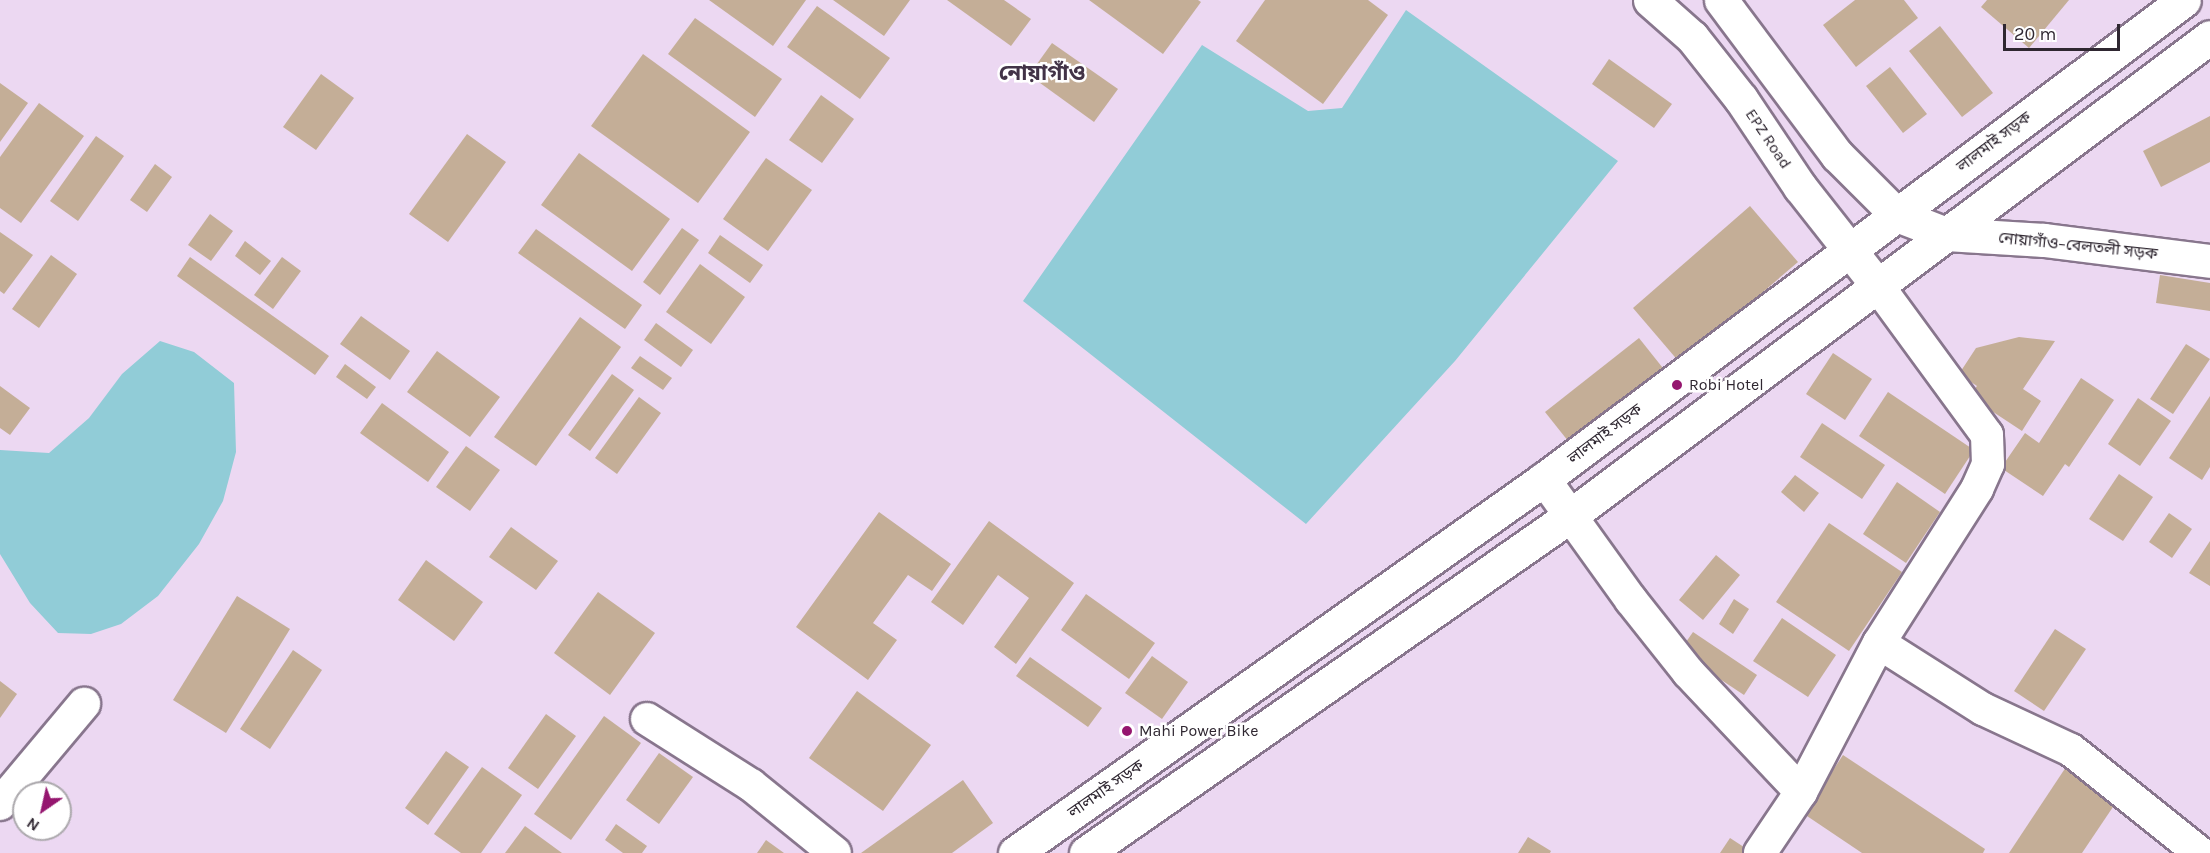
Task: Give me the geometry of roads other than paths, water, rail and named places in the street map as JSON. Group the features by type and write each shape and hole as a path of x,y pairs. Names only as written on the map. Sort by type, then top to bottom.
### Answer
{"main road":[{"name":"EPZ Road","path":"1650,0 1692,38 1741,99 1800,187 1878,286"},
{"path":"1721,0 1837,155 1897,215 1946,234"},
{"name":"লালমাই সড়ক","path":"1015,853 1544,479 2184,0"},
{"path":"1086,853 1570,516 2210,38"},
{"name":"নোয়াগাঁও–বেলতলী সড়ক","path":"1946,234 2044,240 2210,261"}],"street":[{"path":"1760,853 1801,792 1879,643 1977,489 1988,464 1987,435 1878,286"},
{"path":"1544,479 1631,600 1688,672 1801,792"},
{"path":"1879,643 1983,709 2071,750 2200,853"},
{"path":"0,804 84,704"},
{"path":"647,719 751,785 835,853"}],"place":[{"name":"Robi Hotel","path":"1677,385"},
{"name":"Mahi Power Bike","path":"1127,731"}],"district":[{"name":"নোয়াগাঁও","path":"1042,74"}]}
